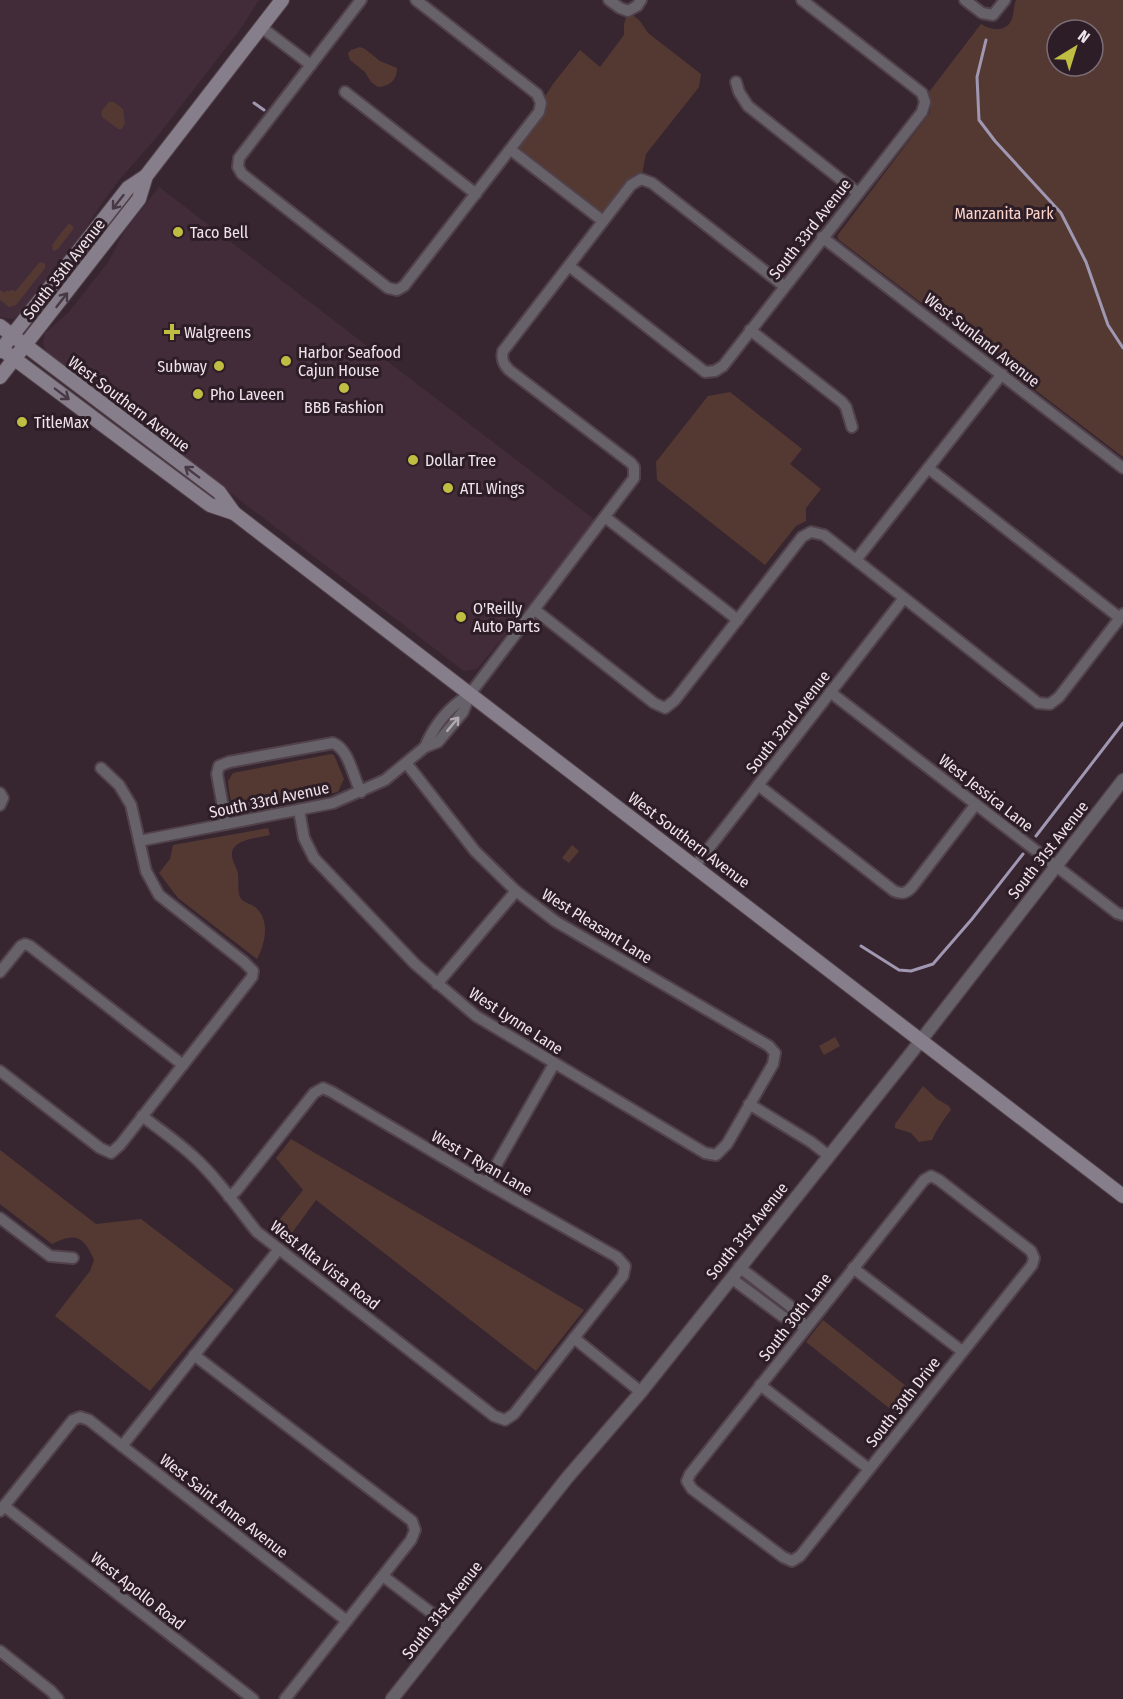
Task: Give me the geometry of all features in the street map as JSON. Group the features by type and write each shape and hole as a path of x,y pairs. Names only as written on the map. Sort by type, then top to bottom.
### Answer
{"main road":[{"name":"South 35th Avenue","path":"0,349 128,188 146,176 282,0"},
{"name":"South 35th Avenue","path":"0,377 139,199 146,176"},
{"name":"West Southern Avenue","path":"0,326 219,492 234,513 1123,1196"},
{"name":"West Southern Avenue","path":"0,349 210,505 234,513"}],"street":[{"path":"361,0 239,158 237,167 242,174 388,288 397,290 404,286 511,150 539,112 541,103 537,94 416,0"},
{"path":"609,0 628,11 637,6 641,0"},
{"name":"South 33rd Avenue","path":"139,841 333,803 361,792 385,780 407,764 425,747 432,733 453,705 470,694 632,483 635,473 631,463 509,370 502,359 503,351 569,266 705,372 715,371 723,366 921,112 925,102 922,93 802,0"},
{"path":"964,0 982,13 993,15 1005,0"},
{"path":"261,27 311,65"},
{"path":"736,82 748,106 858,193"},
{"path":"345,92 476,194"},
{"path":"511,150 603,221"},
{"path":"569,266 631,185 641,179 652,183 784,286"},
{"name":"West Sunland Avenue","path":"822,237 1123,468"},
{"path":"750,330 842,402 846,407 852,427"},
{"path":"856,560 1002,374"},
{"path":"535,610 654,703 665,708 675,700 802,537 811,532 824,535 1038,703 1050,704 1059,697 1121,616 928,468"},
{"path":"605,517 738,620"},
{"name":"South 32nd Avenue","path":"695,866 904,598"},
{"name":"West Jessica Lane","path":"830,692 1117,913 1123,915"},
{"path":"226,824 216,774 219,766 229,762 328,743 338,745 345,754 361,792"},
{"name":"West Pleasant Lane","path":"407,764 476,851 516,891 555,921 769,1046 775,1053 773,1064 749,1104"},
{"path":"2,1076 100,1148 111,1153 120,1145 250,982 253,971 244,962 159,895 146,871 131,805 118,785 101,768"},
{"name":"South 31st Avenue","path":"392,1699 567,1478 641,1392 922,1040 1123,780"},
{"path":"758,785 894,891 905,893 976,804"},
{"name":"West Lynne Lane","path":"299,810 304,838 314,858 415,964 476,1016 705,1153 717,1155 727,1144 749,1104"},
{"path":"437,984 516,891"},
{"path":"0,972 18,949 26,944 37,950 183,1065"},
{"path":"486,1183 554,1064"},
{"name":"West T Ryan Lane","path":"229,1197 314,1093 323,1088 617,1257 625,1266 623,1276 574,1338"},
{"path":"749,1104 811,1142 829,1156"},
{"name":"West Alta Vista Road","path":"142,1116 193,1155 257,1232 494,1416 505,1420 514,1414 574,1338"},
{"name":"South 30th Lane","path":"792,1561 783,1557 692,1489 687,1481 690,1474 853,1268 924,1180 931,1176 1031,1251 1034,1258"},
{"path":"0,1218 50,1256 73,1258"},
{"path":"122,1446 279,1249"},
{"name":"South 30th Drive","path":"792,1561 800,1556 1032,1265 1034,1258"},
{"path":"739,1267 790,1306 806,1328"},
{"path":"853,1268 962,1351"},
{"path":"731,1278 782,1316 806,1328"},
{"path":"769,1306 777,1296"},
{"path":"574,1338 641,1392"},
{"path":"194,1355 412,1521 416,1530 411,1540 285,1699"},
{"path":"760,1385 869,1468"},
{"name":"West Saint Anne Avenue","path":"2,1509 73,1420 80,1417 88,1420 122,1446 347,1622"},
{"name":"West Apollo Road","path":"2,1509 253,1699"},
{"path":"383,1576 450,1626"},
{"path":"0,1651 51,1690 58,1699"}],"shaded area":[{"path":"0,0 259,0 239,31 156,138 119,180 80,237 22,313 12,319 0,317"},
{"path":"159,187 595,520 477,669 464,671 47,353 43,344 45,333 69,312 109,261 124,232"}],"green space":[{"name":"Manzanita Park","path":"1016,0 1123,0 1123,457 839,240 837,236 930,113 929,92 981,24 1000,29 1008,25"},
{"path":"628,11 640,21 648,33 701,74 699,87 646,154 641,179 603,221 511,150 553,84 580,50 600,67 624,35 624,24"},
{"path":"360,47 380,61 397,68 392,82 378,87 350,60 348,53"},
{"path":"109,102 114,102 123,109 125,124 121,129 102,117 101,112"},
{"path":"69,223 74,228 58,249 53,251 52,245"},
{"path":"42,262 45,268 16,305 9,307 0,300 0,290 5,293 14,290 15,292"},
{"path":"730,392 802,449 790,464 821,489 806,508 806,521 796,526 765,565 657,480 656,462 708,396"},
{"path":"334,755 344,779 338,792 245,812 236,807 231,800 228,781 233,773"},
{"path":"268,828 270,835 241,842 233,850 232,855 238,873 240,897 260,912 265,925 264,939 257,959 178,898 159,873 170,859 173,845"},
{"path":"572,845 579,851 569,863 562,858"},
{"path":"835,1037 840,1046 824,1055 819,1046"},
{"path":"923,1086 951,1110 932,1140 919,1142 911,1133 895,1128 895,1124"},
{"path":"291,1139 584,1310 536,1371 316,1200 286,1241 272,1229 303,1190 276,1158"},
{"path":"0,1150 96,1224 141,1219 234,1290 150,1391 55,1316 90,1271 94,1260 78,1238 67,1238 52,1244 0,1204"},
{"path":"823,1320 916,1394 899,1416 806,1342"}],"waterway":[{"path":"986,40 977,77 979,120 995,141 1061,213 1086,262 1108,325 1123,348"},
{"path":"254,103 264,110"},
{"path":"1036,836 1123,723"},
{"path":"861,946 899,970 911,971 933,964 1023,854"}],"place":[{"name":"Taco Bell","path":"178,232"},
{"name":"Walgreens","path":"172,332"},
{"name":"Harbor Seafood Cajun House","path":"286,361"},
{"name":"Subway","path":"219,366"},
{"name":"BBB Fashion","path":"344,388"},
{"name":"Pho Laveen","path":"198,394"},
{"name":"TitleMax","path":"22,422"},
{"name":"Dollar Tree","path":"413,460"},
{"name":"ATL Wings","path":"448,488"},
{"name":"O'Reilly Auto Parts","path":"461,617"}]}
